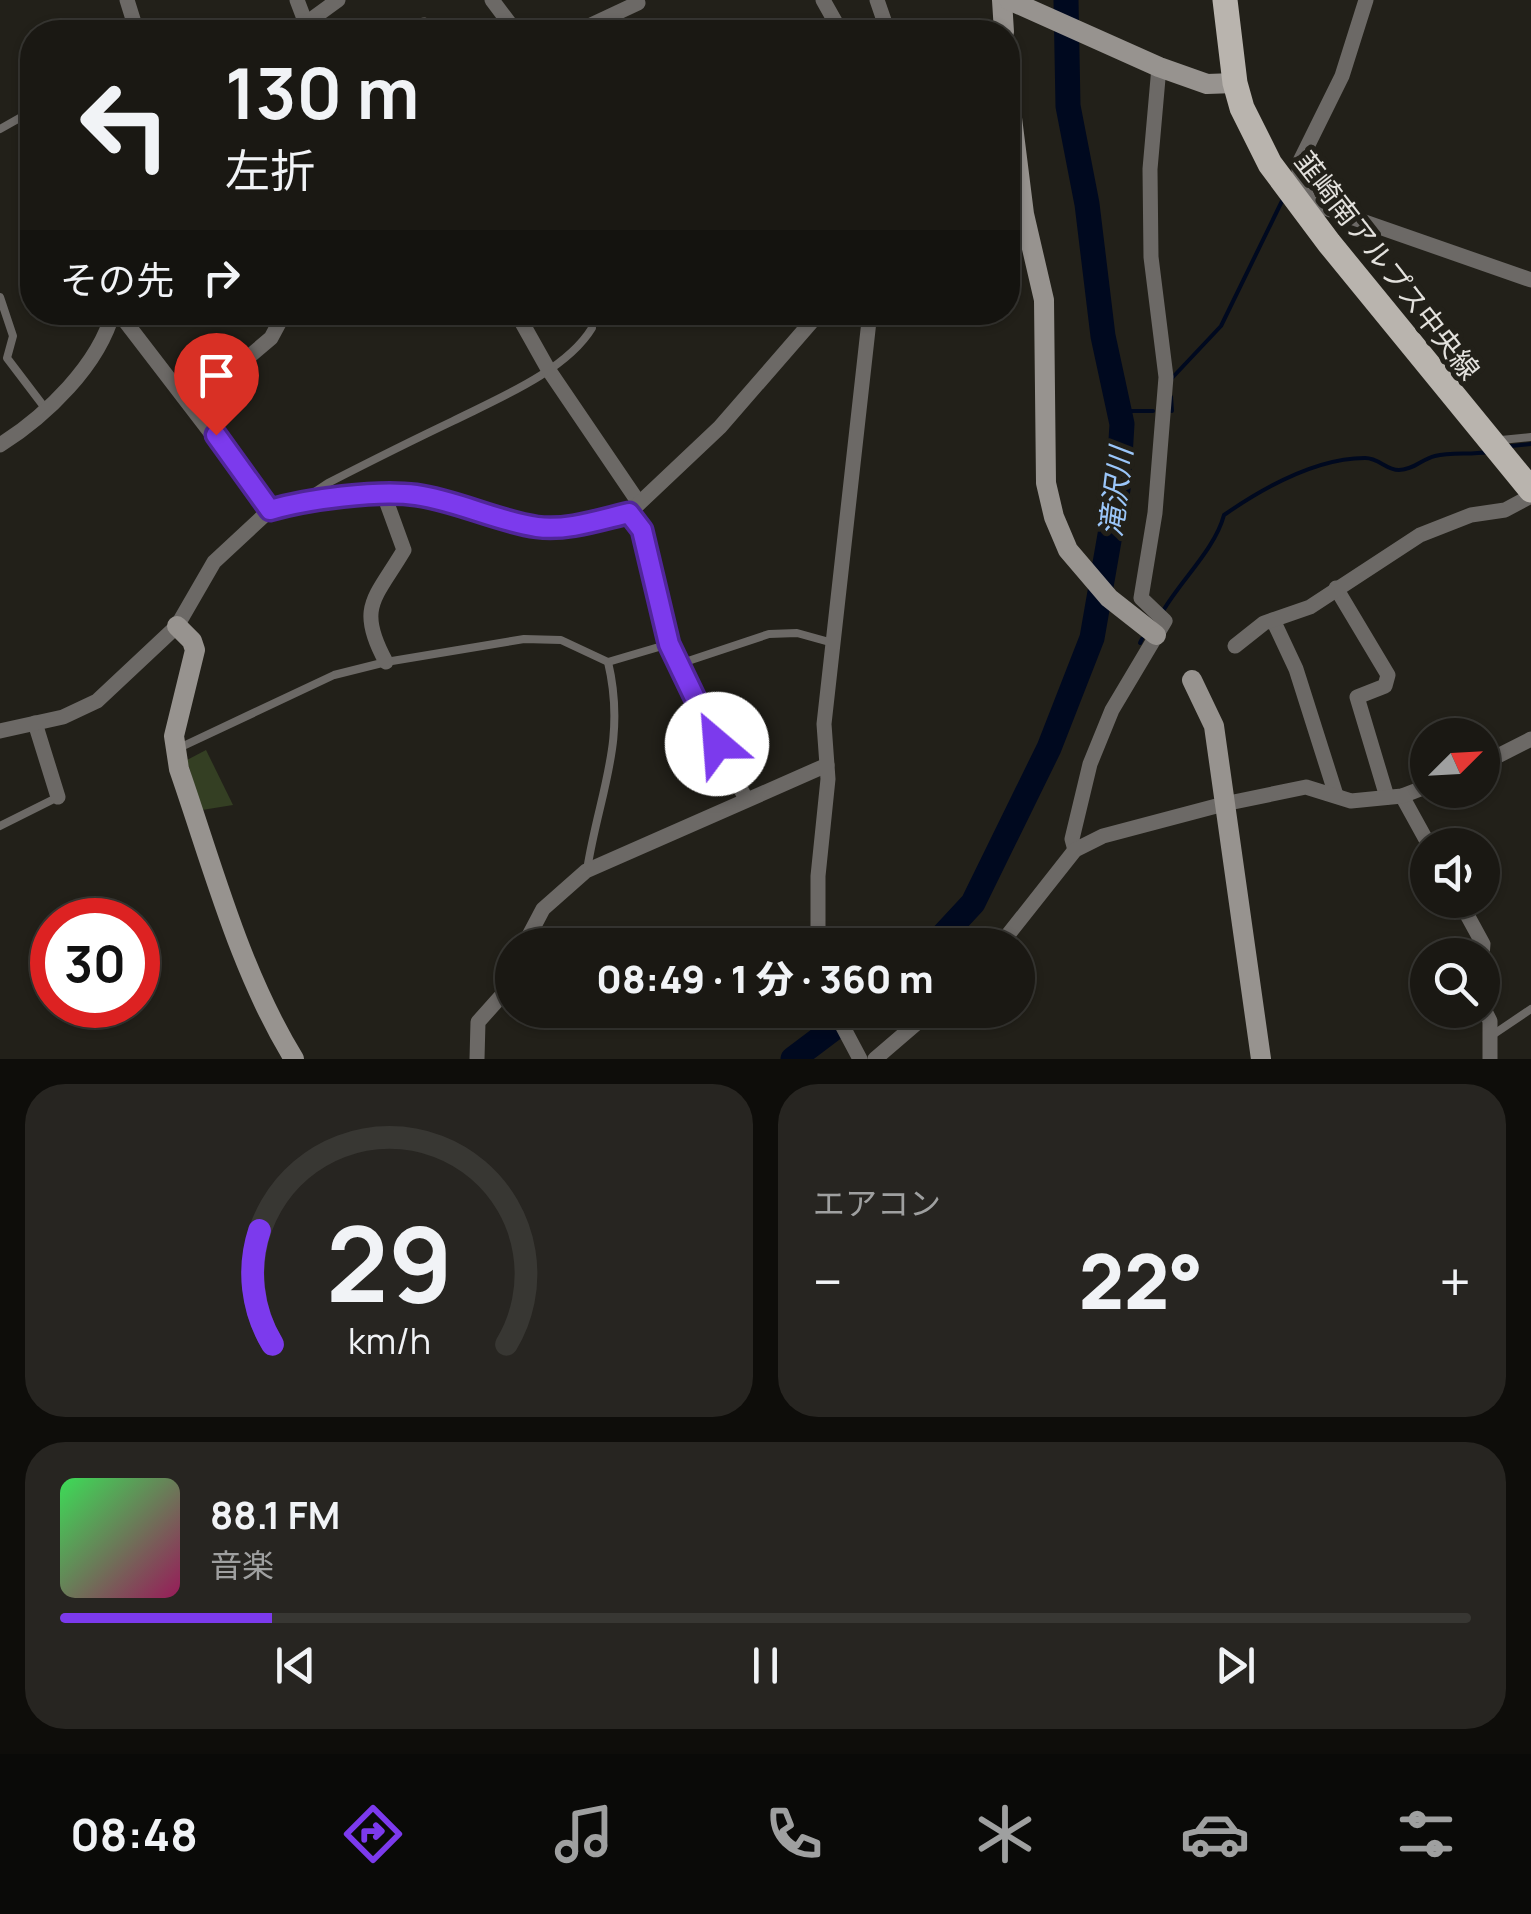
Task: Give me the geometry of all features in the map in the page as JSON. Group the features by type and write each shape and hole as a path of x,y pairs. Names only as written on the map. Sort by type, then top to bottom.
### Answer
{"main road":[{"name":"韮崎南アルプス中央線","path":"1225,0 1235,83 1262,150 1531,493"}],"street":[{"path":"315,20 338,0"},
{"path":"602,20 638,3 636,0"},
{"path":"1366,0 1342,76 1299,163 1301,199 1531,280"},
{"path":"1009,1 1157,67 1206,84 1235,83"},
{"path":"1075,850 1072,840 1090,764 1112,710 1165,621 1141,598 1155,513 1166,377 1151,239 1150,169 1157,67"},
{"path":"1020,182 1044,300 1046,483 1061,534 1068,550 1108,598 1156,635"},
{"path":"0,444 46,408 94,357 111,325"},
{"path":"127,325 270,510"},
{"path":"192,405 271,338 278,325"},
{"path":"523,325 634,508 669,644 746,799"},
{"path":"0,731 63,717 97,701 177,626 214,562 270,510 299,502 384,495 431,498 536,527 580,524 634,508 720,427 809,325"},
{"path":"818,928 827,765 824,724 869,325"},
{"path":"1235,646 1264,623 1310,606 1420,536 1471,515 1504,510 1531,493"},
{"path":"384,495 404,550 372,605 369,619 371,634 386,662"},
{"path":"1336,588 1388,675 1385,686 1357,698 1394,796 1417,828"},
{"path":"1273,620 1296,669 1336,795"},
{"path":"177,626 194,650 174,750 249,971 294,1059"},
{"path":"1192,680 1214,726 1262,1059"},
{"path":"35,723 58,797"},
{"path":"1500,755 1531,739"},
{"path":"533,928 543,909 586,871 827,765"},
{"path":"1013,928 1075,850 1103,836 1306,787 1351,801 1410,791"},
{"path":"477,1059 478,1022 495,1003"},
{"path":"844,1028 860,1059"},
{"path":"874,1059 911,1028"},
{"path":"1490,1028 1490,1059"}],"lane":[{"path":"0,297 13,336 4,360 46,408"},
{"path":"299,502 328,483 480,410 548,369 577,350 592,325"},
{"path":"1491,442 1531,437"},
{"path":"677,664 769,634 797,633 833,643"},
{"path":"174,750 334,675 386,662 524,639 561,640 608,662 669,644"},
{"path":"586,871 614,752 616,712 608,662"},
{"path":"0,826 58,797"},
{"path":"1490,1036 1531,1008"}],"green space":[{"path":"206,750 233,805 202,810 187,760"}],"waterway":[{"name":"滝沢川","path":"950,928 973,903 1049,748 1092,638 1118,489 1122,424 1103,336 1087,204 1068,106 1066,0"},
{"path":"1172,378 1221,326 1282,201"},
{"path":"1171,397 1172,411"},
{"path":"1119,411 1153,411"},
{"path":"1511,446 1531,444"},
{"path":"1163,611 1205,552 1224,515 1273,485 1346,459 1370,459 1399,470 1435,456 1488,452"},
{"path":"1140,643 1142,639"},
{"name":"滝沢川","path":"793,1059 834,1028"}],"route":[{"path":"216,435 270,510 299,502 411,494 536,527 580,524 629,513 642,530 669,644 717,744"}]}
